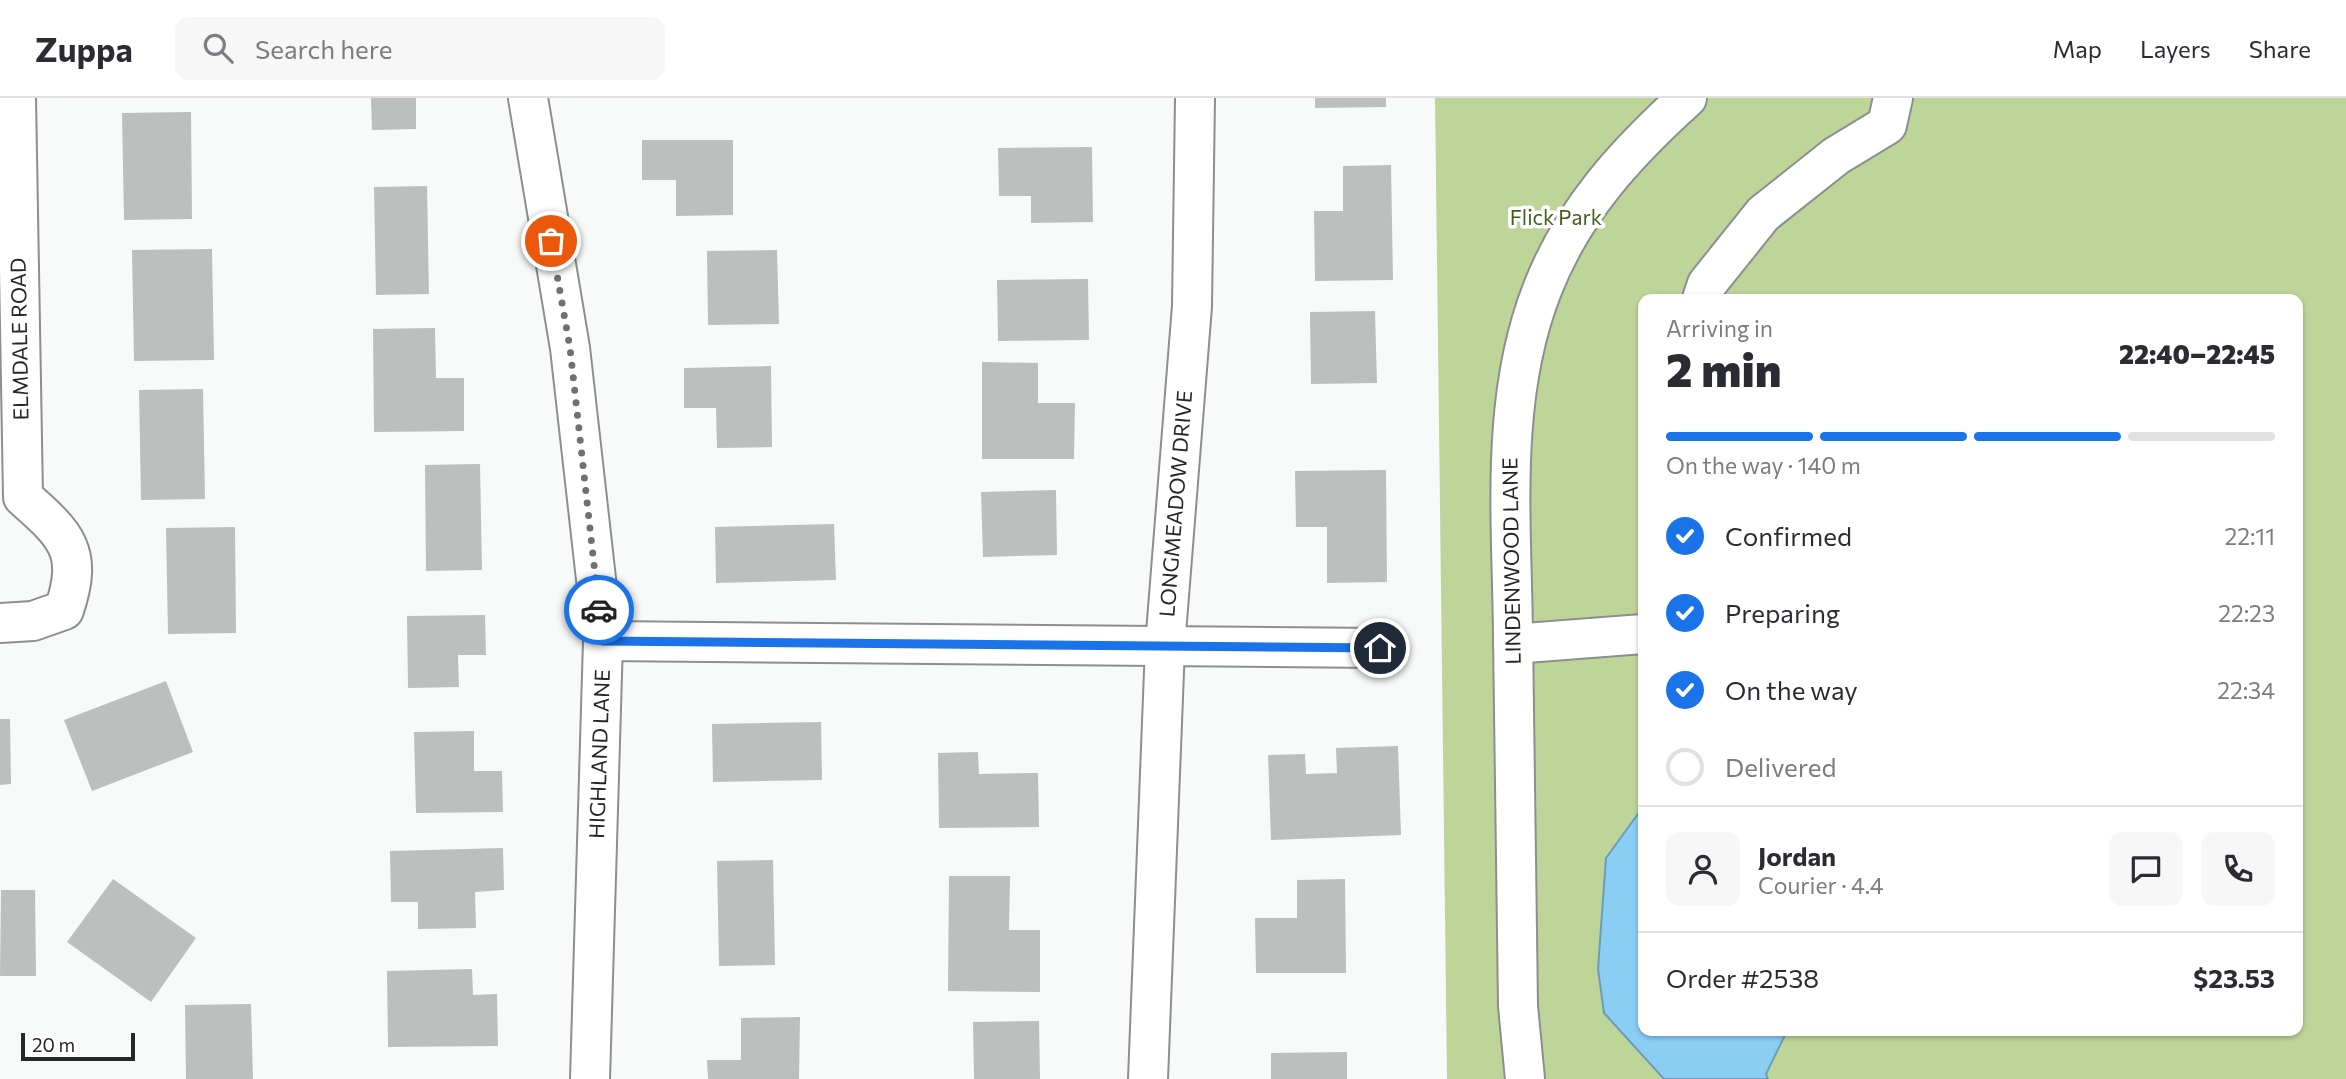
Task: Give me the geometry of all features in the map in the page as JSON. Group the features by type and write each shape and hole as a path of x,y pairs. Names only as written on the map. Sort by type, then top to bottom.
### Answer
{"street":[{"name":"ELMDALE ROAD","path":"0,623 33,621 64,610 74,579 66,540 11,507 16,98"},
{"name":"HIGHLAND LANE","path":"528,98 570,348 603,641 590,1079"},
{"name":"LONGMEADOW DRIVE","path":"1148,1079 1165,646 1192,306 1195,98"},
{"name":"LINDENWOOD LANE","path":"1525,1079 1518,1006 1511,447 1524,344 1542,289 1576,225 1612,171 1687,98"},
{"path":"1704,294 1707,284 1763,214 1836,156 1887,125 1893,98"},
{"path":"1513,644 1638,634"},
{"path":"603,641 1380,648"}],"green space":[{"name":"Flick Park","path":"1435,98 2346,98 2346,1079 1447,1079"}],"water":[{"path":"1638,814 1638,1036 1785,1036 1766,1074 1768,1079 1664,1079 1604,1013 1598,969 1606,858"}],"building":[{"path":"371,98 416,98 416,129 372,130"},
{"path":"1315,98 1386,98 1386,107 1315,108"},
{"path":"191,112 192,219 124,220 122,113"},
{"path":"642,140 733,140 733,215 676,216 676,180 642,180"},
{"path":"1092,147 1093,222 1031,223 1031,196 999,196 998,148"},
{"path":"1391,165 1393,280 1315,281 1314,211 1343,211 1343,166"},
{"path":"427,186 429,294 376,295 374,187"},
{"path":"212,249 214,360 134,361 132,250"},
{"path":"777,250 779,324 708,325 707,251"},
{"path":"1088,279 1089,340 998,341 997,280"},
{"path":"1375,311 1377,383 1311,384 1310,312"},
{"path":"435,328 436,378 464,378 464,431 374,432 373,329"},
{"path":"982,362 1038,363 1038,403 1075,403 1074,459 982,459"},
{"path":"771,366 772,447 717,448 716,408 684,408 684,368"},
{"path":"203,389 205,499 141,500 139,390"},
{"path":"480,464 482,570 426,571 425,465"},
{"path":"1386,470 1387,582 1327,583 1327,527 1296,527 1295,471"},
{"path":"1056,490 1057,555 983,557 981,492"},
{"path":"834,524 836,580 716,583 715,527"},
{"path":"235,527 236,633 168,634 166,528"},
{"path":"485,615 486,655 458,655 459,687 408,688 407,616"},
{"path":"166,681 193,752 92,791 64,720"},
{"path":"0,719 10,719 11,784 0,785"},
{"path":"821,722 822,780 713,782 712,724"},
{"path":"474,731 474,771 502,771 503,812 416,813 414,732"},
{"path":"1398,746 1401,835 1271,840 1268,755 1305,754 1306,774 1337,773 1336,748"},
{"path":"978,752 979,774 1038,773 1039,827 939,828 938,753"},
{"path":"503,848 504,890 475,892 476,928 418,929 418,902 391,902 390,851"},
{"path":"773,860 775,965 719,966 717,861"},
{"path":"949,876 1010,876 1009,930 1040,930 1040,992 948,991"},
{"path":"113,879 196,938 151,1002 67,942"},
{"path":"1345,879 1346,973 1256,973 1255,918 1297,918 1297,880"},
{"path":"1,890 35,890 36,976 0,976"},
{"path":"472,969 473,995 497,994 498,1046 388,1047 387,971"},
{"path":"251,1004 253,1079 186,1079 185,1005"},
{"path":"800,1017 799,1079 708,1079 707,1060 741,1060 741,1018"},
{"path":"1039,1021 1040,1079 974,1079 973,1022"},
{"path":"1347,1052 1347,1079 1271,1079 1271,1053"}],"way so far":[{"path":"551,241 570,348 599,610"}],"route":[{"path":"599,610 603,641 1380,648"}]}
